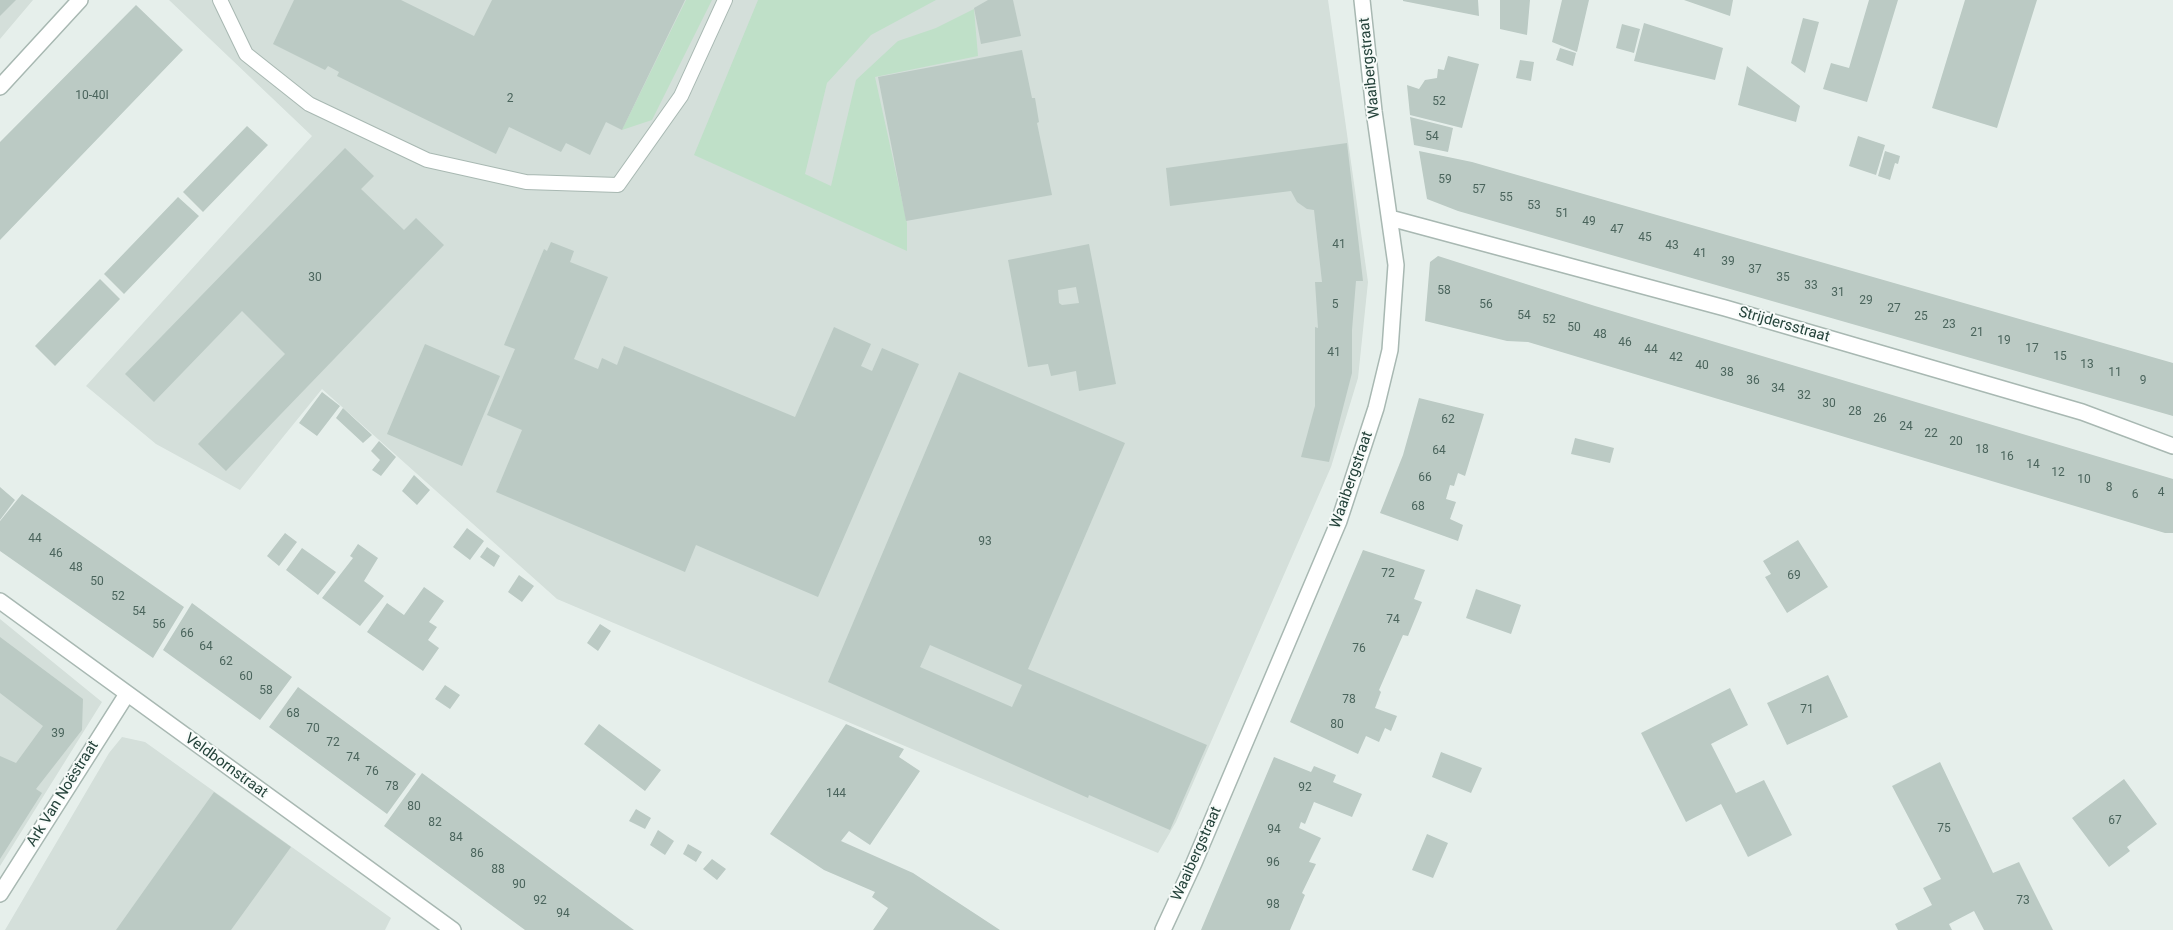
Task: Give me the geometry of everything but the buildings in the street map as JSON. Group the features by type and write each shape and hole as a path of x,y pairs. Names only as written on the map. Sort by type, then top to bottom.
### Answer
{"street":[{"path":"0,87 80,0"},
{"name":"Waaibergstraat","path":"1163,930 1194,863 1339,521 1376,408 1390,350 1396,265 1374,111 1362,0"},
{"name":"Strijdersstraat","path":"1390,218 1725,308 2073,409 2173,446"},
{"name":"Veldbornstraat","path":"0,601 453,930"},
{"name":"Ark Van Noëstraat","path":"0,894 127,694"}],"lane":[{"path":"220,0 246,54 308,104 427,160 526,182 618,185 681,96 725,0"}],"shaded area":[{"path":"0,0 33,0 0,39"},
{"path":"169,0 1328,0 1368,282 1358,378 1331,467 1176,822 1158,853 557,599 322,389 240,490 156,444 86,386 312,136"},
{"path":"0,619 102,702 0,866"},
{"path":"122,737 145,742 391,918 385,930 5,930 109,753"}],"green space":[{"path":"686,0 712,0 652,120 622,130"},
{"path":"758,0 936,0 871,35 827,83 805,174 831,186 856,80 898,41 936,28 974,9 978,56 875,77 907,223 907,251 694,155"}]}
